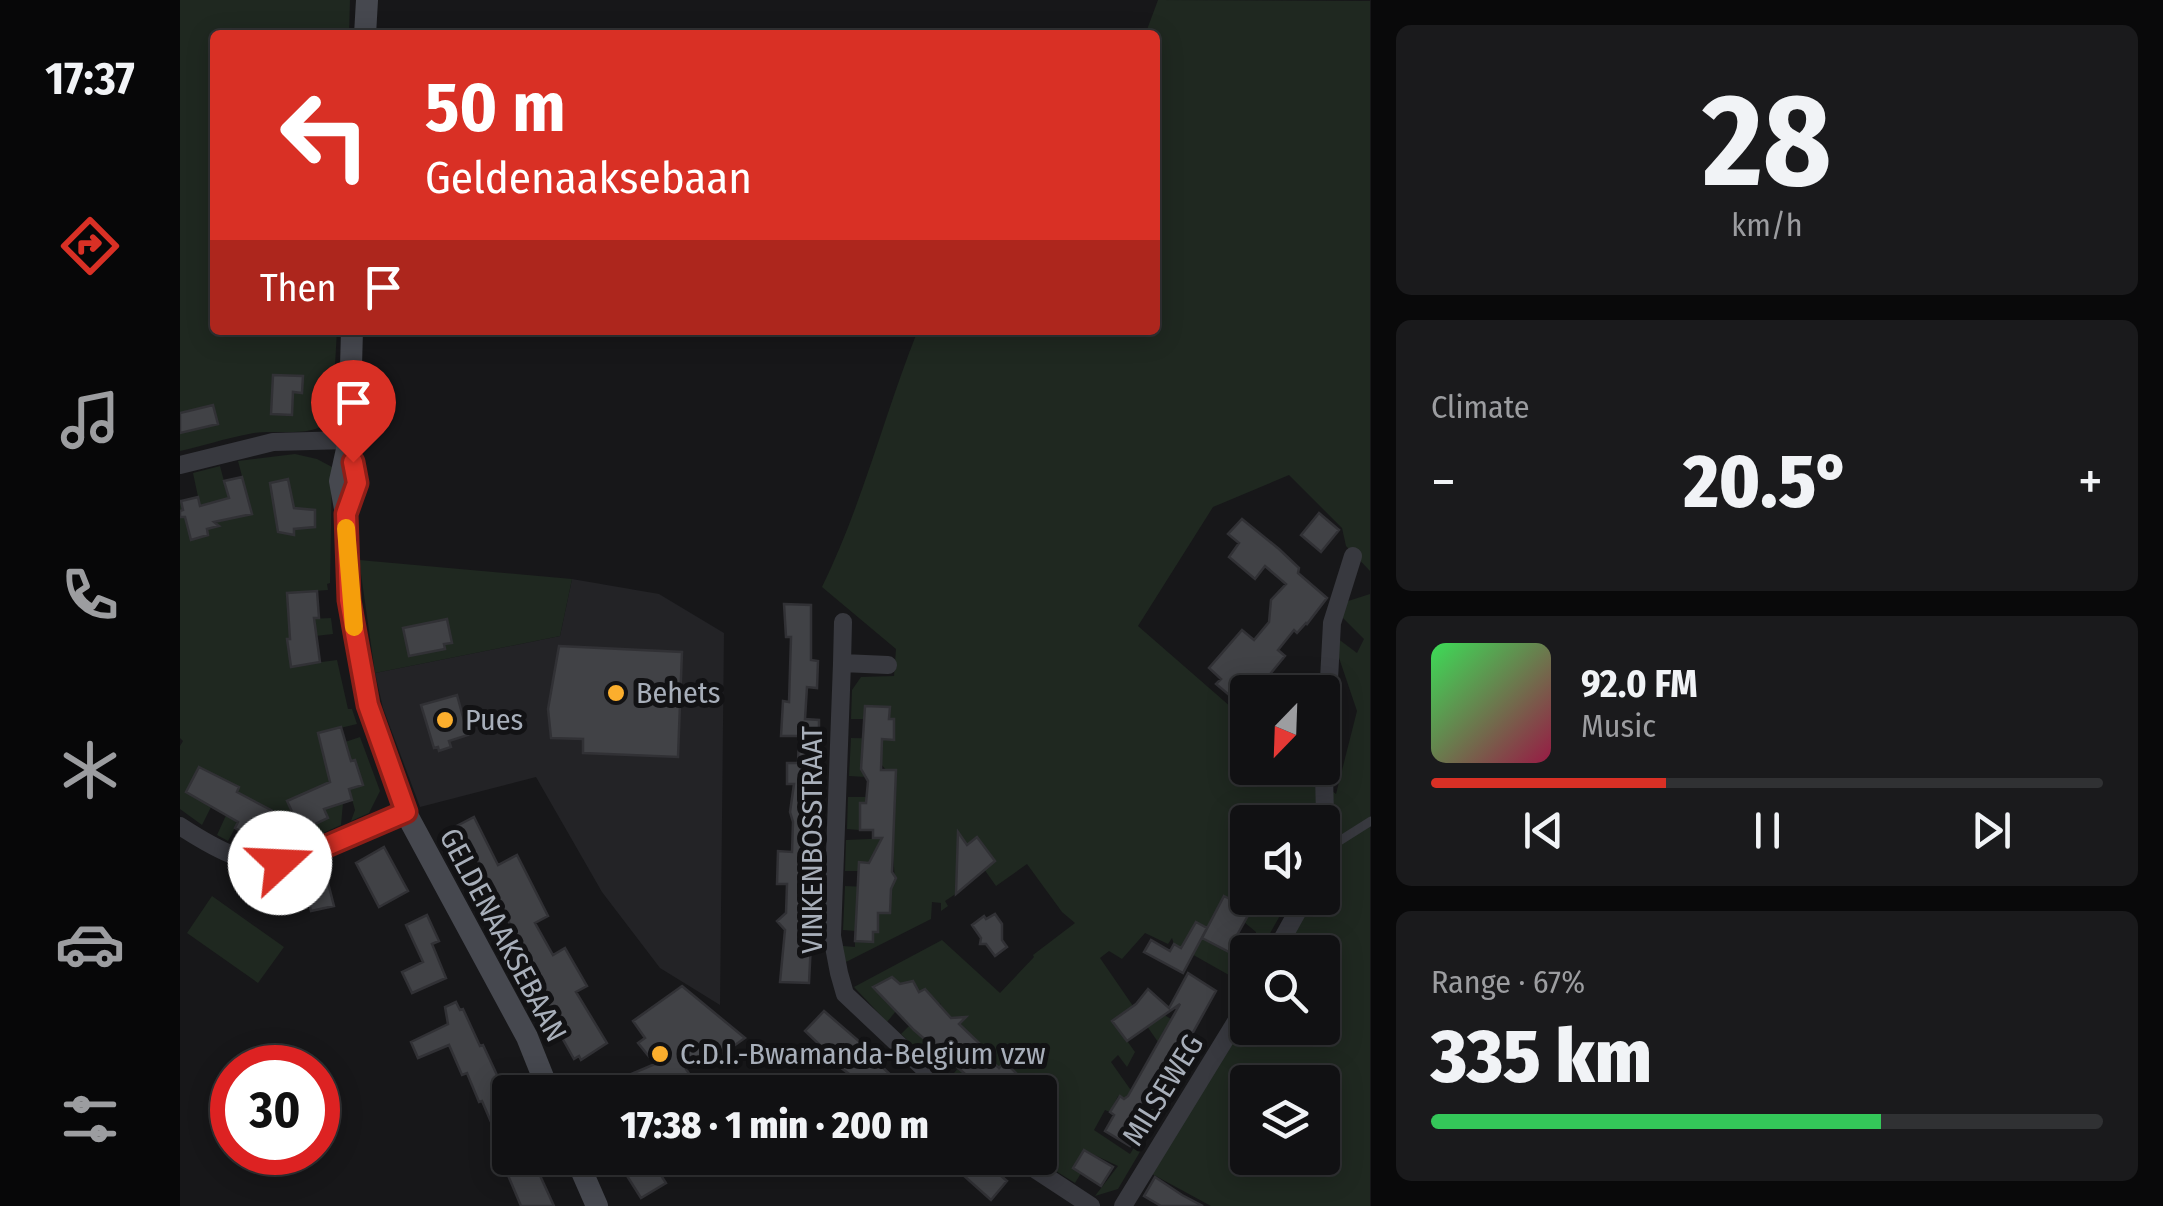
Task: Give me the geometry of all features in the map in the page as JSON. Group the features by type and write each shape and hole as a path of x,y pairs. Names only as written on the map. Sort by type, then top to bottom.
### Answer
{"street":[{"path":"366,30 367,0"},
{"name":"GELDENAAKSEBAAN","path":"352,335 349,440 357,483 346,514 349,600 361,676 383,755 406,812 510,1006 541,1075"},
{"path":"180,465 273,442 349,440"},
{"path":"1325,805 1332,622 1354,556"},
{"name":"VINKENBOSSTRAAT","path":"843,622 832,936 839,973 846,994 932,1075"},
{"path":"842,663 888,665"},
{"path":"180,826 233,857 280,863 406,812"},
{"name":"MILSEWEG","path":"1123,1206 1230,1031"},
{"path":"583,1175 597,1206"},
{"path":"1044,1175 1091,1206"}],"lane":[{"path":"1340,846 1370,822"}],"shaded area":[{"path":"180,0 350,0 349,30 210,30 210,335 337,335 332,419 314,429 259,432 180,451"},
{"path":"1158,0 1370,1 1370,571 1346,546 1342,528 1289,475 1213,507 1138,626 1230,706 1230,785 1324,785 1336,794 1357,711 1336,649 1337,638 1357,653 1364,639 1343,618 1342,603 1370,594 1370,1206 1211,1206 1152,1174 1230,1033 1230,1045 1340,1045 1340,935 1284,935 1296,915 1340,915 1340,805 1230,805 1230,915 1280,915 1269,935 1256,935 1244,922 1207,928 1196,922 1191,931 1230,952 1230,976 1174,944 1172,938 1168,944 1145,933 1122,959 1109,951 1100,958 1133,1006 1113,1021 1135,1052 1127,1067 1118,1055 1111,1062 1135,1096 1163,1114 1155,1128 1145,1121 1149,1108 1127,1095 1124,1099 1118,1096 1110,1112 1105,1110 1094,1130 1130,1154 1138,1141 1144,1145 1118,1189 1095,1196 1118,1166 1084,1150 1073,1168 1081,1173 1075,1183 1057,1172 1057,1075 952,1075 979,1043 971,1035 939,1070 933,1064 941,1055 936,1050 961,1023 944,1013 940,1003 915,1030 928,1042 920,1052 901,1034 910,1025 918,991 914,981 900,984 892,977 874,987 896,1011 887,1022 854,987 942,940 1000,993 1033,955 1075,923 1062,912 1027,864 996,886 984,869 994,861 977,838 958,847 960,871 956,886 960,891 945,901 948,906 941,911 941,903 932,902 931,919 844,963 843,946 873,941 873,932 878,931 878,913 890,913 890,903 856,920 856,931 843,930 845,886 890,888 895,882 893,853 875,854 870,863 858,863 858,871 845,871 846,840 892,838 860,803 859,830 847,829 848,797 866,797 867,788 886,770 881,764 866,777 849,776 851,738 894,739 890,707 866,706 866,719 851,719 852,690 861,677 894,676 896,649 822,587 850,523 916,335 1160,335 1160,30 1147,30"},
{"path":"295,454 332,467 330,583 328,590 288,593 289,620 331,618 333,634 288,639 291,666 337,660 348,709 352,709 357,724 319,733 346,747 345,742 360,737 380,791 369,813 351,821 355,810 349,789 363,785 354,760 327,770 338,804 343,803 341,825 314,837 310,827 328,818 312,790 288,801 306,841 267,850 284,817 250,800 228,841 217,835 239,787 200,767 212,805 202,825 180,809 183,741 180,498 191,539 208,535 207,529 218,526 212,503 200,506 193,473 220,466 232,511 238,509 240,517 252,514 238,461"},
{"path":"359,560 572,579 560,636 375,673"},
{"path":"572,579 659,594 724,633 720,1005 660,968 602,892 536,777 420,807 383,708 375,673 560,636"},
{"path":"212,896 284,947 258,983 187,933"},
{"path":"1137,1003 1152,1017 1158,1011 1171,1019 1158,1042 1133,1006"}],"building":[{"path":"273,375 303,376 302,393 293,392 292,415 271,414"},
{"path":"213,405 218,424 180,433 180,413"},
{"path":"242,477 252,514 214,522 219,526 207,529 208,535 191,540 185,517 180,517 181,501 198,497 200,506 229,498 224,481"},
{"path":"288,479 294,508 315,510 315,527 294,529 294,535 278,532 270,483"},
{"path":"1319,513 1339,530 1321,552 1301,535"},
{"path":"1242,519 1279,549 1299,568 1298,573 1327,598 1307,624 1297,633 1294,630 1278,650 1285,656 1271,673 1273,675 1230,675 1228,694 1216,684 1221,679 1209,668 1242,630 1254,640 1269,622 1271,600 1286,584 1265,566 1255,579 1229,557 1239,543 1228,534"},
{"path":"317,591 319,618 314,618 320,662 291,667 287,593"},
{"path":"784,604 811,605 811,660 818,661 817,688 807,687 805,719 819,720 813,875 803,874 803,904 808,904 807,922 812,922 809,983 780,982 785,930 777,921 786,913 787,884 777,884 778,851 792,852 790,812 794,784 787,784 787,763 798,763 799,736 781,736 783,701 789,702 791,637 786,637"},
{"path":"447,619 452,643 444,644 445,649 409,656 403,628"},
{"name":"Behets","path":"559,646 682,652 678,757 583,753 583,739 551,738 548,709"},
{"name":"Pues","path":"457,695 468,735 449,741 451,747 439,751 434,748 421,705"},
{"path":"865,706 890,707 894,740 882,739 881,770 896,770 892,872 896,878 891,889 890,913 878,913 878,932 873,932 873,942 855,941 859,862 869,863 882,838 873,838 873,830 860,830 860,803 866,803 868,781 861,769"},
{"path":"341,727 363,785 349,789 352,800 324,809 328,818 301,831 287,801 330,782 318,733"},
{"path":"199,767 239,787 237,792 284,817 272,840 256,832 253,838 235,828 238,822 186,792"},
{"path":"474,817 498,865 517,855 548,916 535,923 553,955 565,948 587,986 576,992 607,1043 581,1060 579,1056 574,1059 540,997 543,995 517,950 522,948 474,853 463,858 449,830"},
{"path":"958,832 967,845 977,837 995,861 956,894"},
{"path":"384,847 408,891 379,907 356,863"},
{"path":"326,875 334,906 311,911 304,881"},
{"path":"1224,896 1230,899 1230,915 1248,915 1237,935 1230,935 1230,952 1202,938"},
{"path":"995,914 1002,924 1002,940 1007,947 995,956 986,944 980,944 981,938 972,925"},
{"path":"427,915 439,941 432,944 446,978 412,993 402,972 423,962 406,925"},
{"path":"1196,922 1207,928 1183,973 1144,952 1151,940 1170,951 1174,944 1181,948"},
{"path":"1188,973 1216,991 1130,1146 1105,1131 1114,1115 1110,1112 1120,1096 1128,1096 1180,1004 1127,1041 1112,1021 1136,1004 1148,989 1169,1008"},
{"path":"892,977 900,984 913,981 919,992 925,989 951,1018 966,1017 959,1024 979,1043 976,1047 999,1068 1005,1062 1018,1075 966,1075 914,1030 873,987"},
{"path":"682,986 745,1038 715,1059 710,1052 686,1069 690,1075 629,1075 655,1064 638,1043 645,1038 633,1021"},
{"path":"456,1002 463,1009 497,1075 492,1075 492,1124 449,1045 418,1058 411,1042 448,1024 445,1007"},
{"path":"824,1011 883,1062 880,1065 891,1075 851,1075 805,1031"},
{"path":"1084,1150 1113,1167 1101,1186 1073,1168"},
{"path":"508,1175 540,1175 554,1206 521,1206"},
{"path":"626,1175 661,1175 666,1183 641,1198"},
{"path":"963,1175 1000,1175 1007,1181 991,1200"},
{"path":"1155,1177 1203,1206 1161,1206 1144,1196"}],"slow traffic":[{"path":"346,528 354,627"}],"place":[{"name":"Behets","path":"616,693"},
{"name":"Pues","path":"445,720"},
{"name":"C.D.I.-Bwamanda-Belgium vzw","path":"660,1054"}],"route":[{"path":"280,863 406,812 368,705 349,600 346,514 357,483 353,462"}]}
